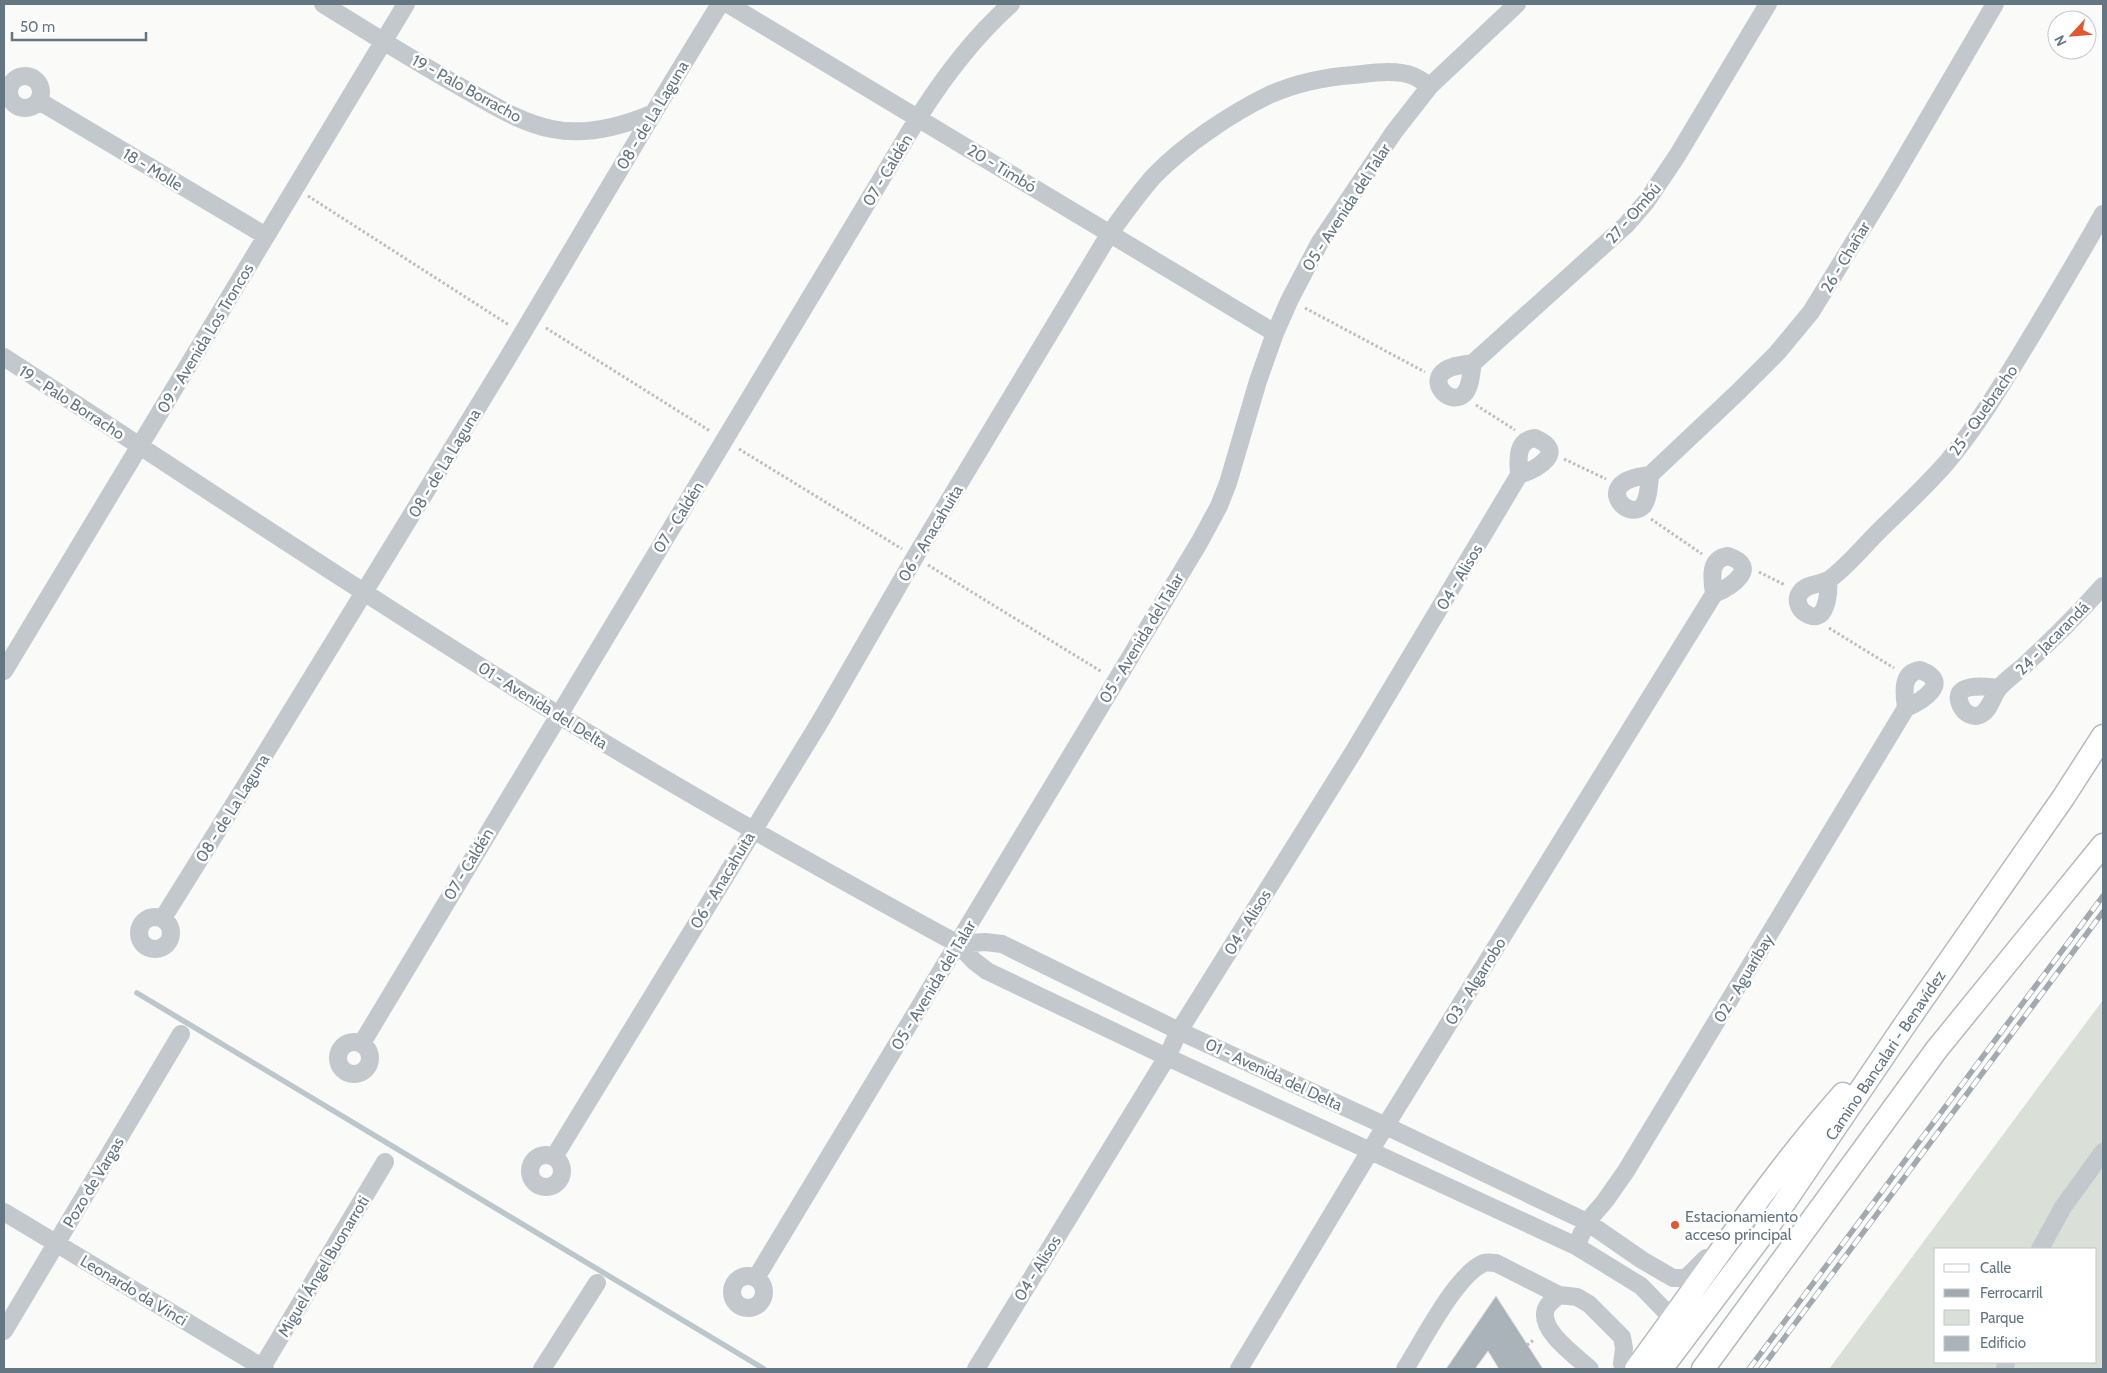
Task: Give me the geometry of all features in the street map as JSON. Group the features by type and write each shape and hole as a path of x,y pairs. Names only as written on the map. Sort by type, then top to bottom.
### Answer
{"main road":[{"name":"Camino Bancalari - Benavídez","path":"1661,1369 1765,1231 1904,1026 2063,798 2103,736"},
{"path":"2063,798 2103,764"},
{"path":"2010,959 2069,874 2103,831"},
{"path":"1703,1369 1937,1049 2103,845"},
{"path":"1624,1368 1671,1322 1750,1210 1825,1114 1904,1026"}],"street":[{"name":"19 - Palo Borracho","path":"323,4 383,42 508,114 552,129 598,130 626,124 652,114"},
{"name":"09 - Avenida Los Troncos","path":"4,671 406,4"},
{"name":"08 - de La Laguna","path":"163,918 366,593 652,114 720,4"},
{"name":"20 - Timbó","path":"728,4 1275,333"},
{"name":"07 - Caldén","path":"362,1043 557,714 725,440 918,118 964,50 1011,4"},
{"name":"05 - Avenida del Talar","path":"756,1278 1199,543 1219,506 1275,333 1290,299 1320,242 1379,154 1430,86 1517,4"},
{"name":"27 - Ombú","path":"1473,364 1626,225 1646,202 1715,95 1768,4"},
{"name":"26 - Chañar","path":"1650,475 1744,387 1811,312 1995,4"},
{"name":"06 - Anacahuita","path":"554,1157 821,720 915,557 1110,233 1132,202 1155,176 1182,152 1206,134 1269,95 1296,86 1331,78 1374,72 1399,73 1413,76 1430,86"},
{"name":"18 - Molle","path":"39,101 266,236"},
{"name":"25 - Quebracho","path":"1828,580 1948,461 2004,382 2103,214"},
{"name":"19 - Palo Borracho","path":"4,357 141,446"},
{"path":"1473,364 1468,385 1462,395 1457,397 1449,396 1440,387 1439,380 1442,373 1451,368 1473,364"},
{"path":"1535,438 1542,441 1547,445 1549,452 1547,460 1540,467 1520,475 1519,453 1522,444 1528,439 1535,438"},
{"name":"01 - Avenida del Delta","path":"141,446 366,593 557,714 752,831 958,944 986,971 1576,1246 1641,1286 1671,1322"},
{"name":"04 - Alisos","path":"976,1369 1167,1057 1180,1031 1354,751 1520,475"},
{"path":"1650,475 1647,496 1643,506 1636,509 1628,509 1618,500 1617,493 1620,486 1628,480 1650,475"},
{"path":"1728,556 1734,558 1740,563 1742,569 1741,577 1734,584 1714,594 1712,572 1715,562 1721,557 1728,556"},
{"path":"1828,580 1827,602 1824,611 1810,616 1799,608 1797,601 1800,593 1808,587 1828,580"},
{"name":"24 - Jacarandá","path":"1998,688 2055,637 2103,586"},
{"name":"03 - Algarrobo","path":"1238,1369 1370,1151 1714,594"},
{"path":"1920,670 1932,677 1934,684 1933,692 1926,698 1906,708 1904,697 1907,676 1913,671 1920,670"},
{"name":"02 - Aguaribay","path":"1576,1246 1587,1222 1606,1201 1626,1171 1906,708"},
{"name":"01 - Avenida del Delta","path":"958,944 985,942 1002,944 1180,1031 1386,1126 1587,1222 1642,1260 1673,1278 1680,1279 1692,1273 1750,1210"},
{"name":"Pozo de Vargas","path":"4,1331 181,1034"},
{"path":"2041,1248 2064,1207 2103,1152"},
{"name":"Miguel Ángel Buonarroti","path":"262,1369 385,1162"},
{"name":"Leonardo da Vinci","path":"4,1212 262,1369"},
{"name":"01 - Avenida del Delta","path":"1587,1222 1650,1274 1664,1282 1694,1291"},
{"path":"1405,1369 1455,1289 1468,1273 1486,1262 1496,1263 1559,1295 1577,1297 1589,1304 1622,1336 1624,1368"},
{"path":"542,1369 597,1283"},
{"path":"1559,1295 1546,1307 1544,1317 1548,1329 1590,1369"}],"path":[{"path":"296,188 522,334"},
{"path":"1290,299 1439,380"},
{"path":"1462,395 1528,439"},
{"path":"1549,452 1610,481 1617,493"},
{"path":"1636,509 1715,562"},
{"path":"915,557 1115,680"},
{"path":"1734,558 1800,593"},
{"path":"1810,616 1907,676"}],"green space":[{"path":"2103,1000 2103,1369 1829,1369"}],"building":[{"path":"1496,1296 1543,1369 1499,1369 1488,1351 1475,1369 1446,1369"}],"waterway":[{"path":"137,993 764,1369"}],"railway":[{"path":"1749,1369 2103,896"},
{"path":"1761,1369 2103,912"}],"place":[{"name":"Estacionamiento acceso principal","path":"1675,1225"}]}
